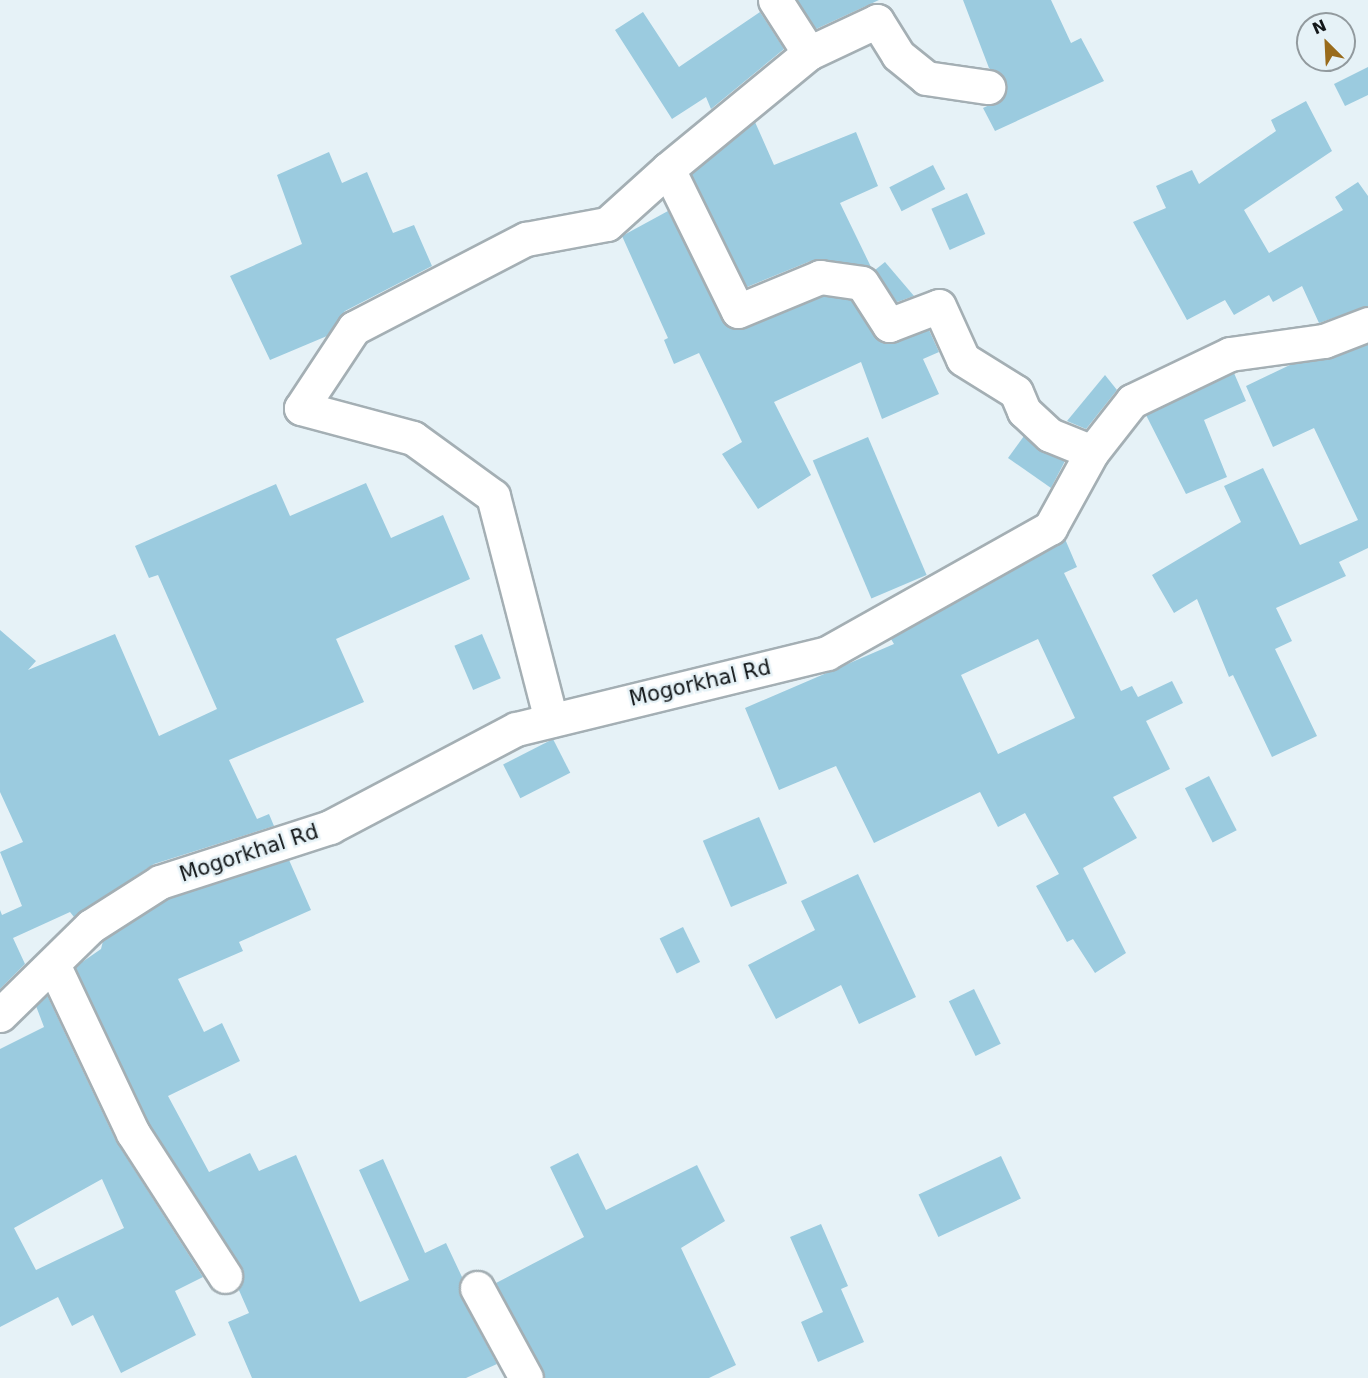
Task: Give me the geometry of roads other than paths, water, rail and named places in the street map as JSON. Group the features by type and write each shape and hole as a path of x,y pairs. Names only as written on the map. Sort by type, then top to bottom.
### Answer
{"street":[{"path":"775,0 809,53"},
{"path":"551,720 493,496 413,438 301,408 354,328 526,239 607,224 668,169 809,53 877,21 898,55 926,78 988,87"},
{"path":"668,169 738,311 820,278 862,283 889,325 939,306 963,359 1016,392 1024,411 1050,435 1092,452"},
{"name":"Mogorkhal Rd","path":"0,1015 91,926 160,882 330,827 516,729 827,653 1050,528 1092,452 1132,402 1230,354 1324,341 1368,324"},
{"path":"53,964 133,1133 225,1275"},
{"path":"477,1288 526,1378"}]}
